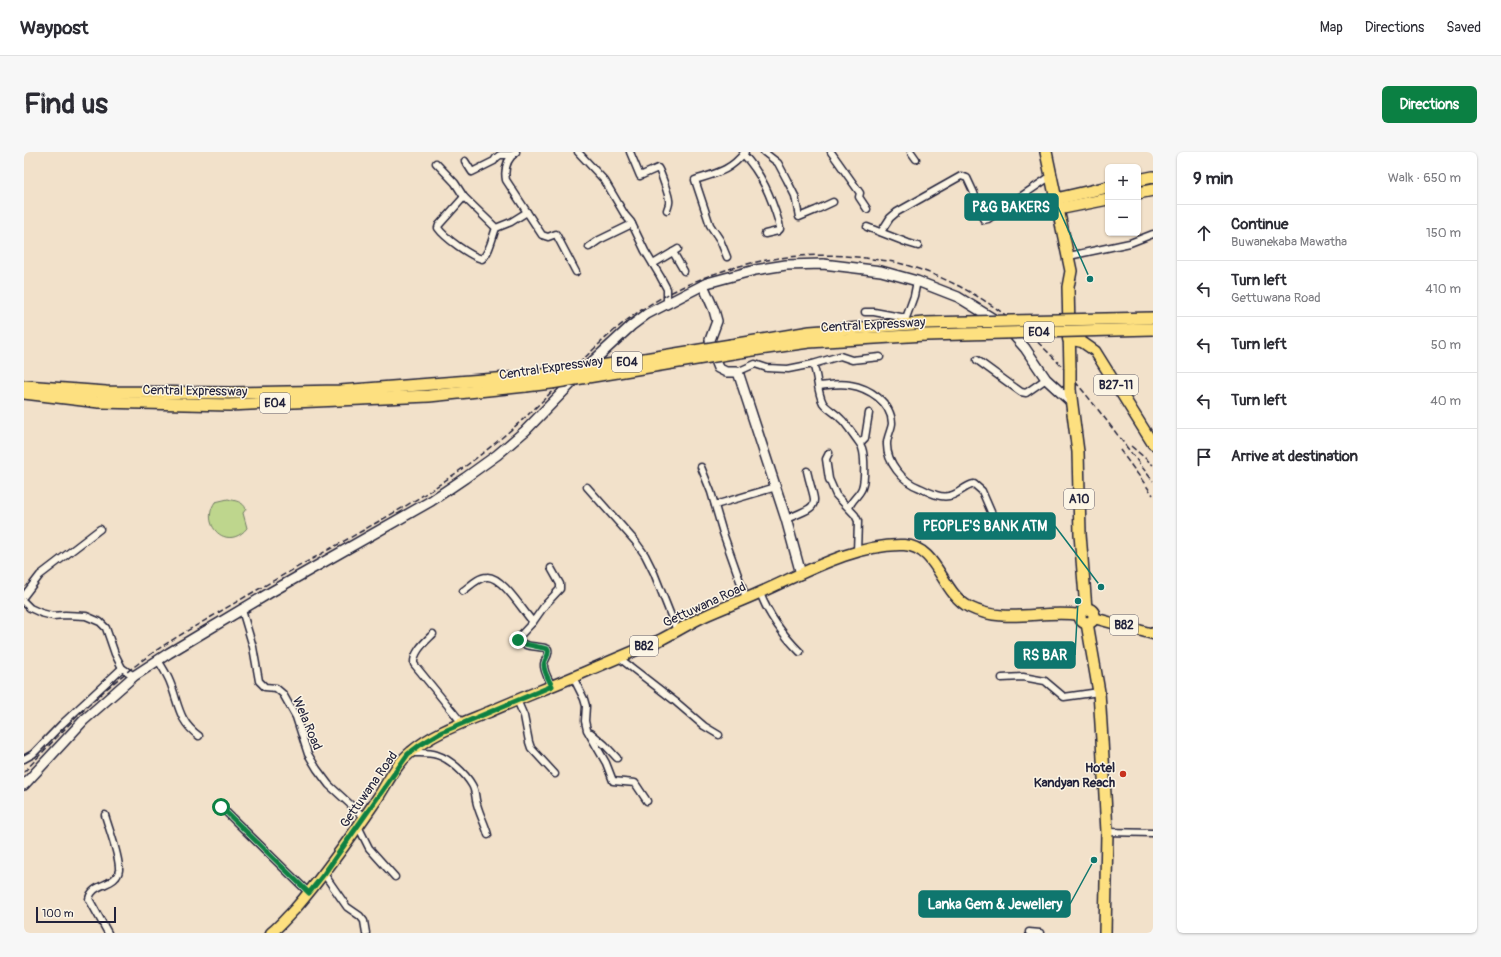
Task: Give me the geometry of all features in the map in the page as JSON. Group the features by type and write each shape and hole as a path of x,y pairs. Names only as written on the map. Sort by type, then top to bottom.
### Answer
{"highway":[{"name":"A10","path":"1046,152 1071,270 1068,287 1070,401 1078,452 1080,534 1087,616 1099,692 1107,832 1105,933"},
{"path":"1141,179 1153,177"},
{"path":"1057,204 1105,188"},
{"path":"1141,192 1153,190"},
{"path":"1057,204 1105,199"},
{"name":"Central Expressway","path":"24,393 99,402 229,405 429,396 551,383 732,349 810,332 925,323 1153,318"},
{"name":"Central Expressway","path":"24,386 106,392 231,393 340,391 552,374 732,349 809,342 924,335 1153,329"},
{"path":"24,401 87,405 99,402"}],"main road":[{"name":"B27-11","path":"1068,339 1082,342 1095,351 1153,444"},
{"name":"Gettuwana Road","path":"271,933 309,893 324,874 408,754 429,739 462,723 552,686 677,631 704,616 833,560 857,552 895,546 909,546 917,548 925,554 950,590 958,599 972,608 992,614 1010,617 1060,614 1087,616"},
{"name":"B82","path":"1087,616 1153,634"}],"street":[{"path":"578,152 605,181 632,224 645,251 667,289 667,303"},
{"path":"630,152 640,176 658,168 660,170 669,200 667,210"},
{"path":"764,152 778,163 784,174 795,196 799,217 833,202"},
{"path":"831,152 860,193 859,197 867,209"},
{"path":"911,152 916,159"},
{"path":"465,161 472,172 494,162 500,155 514,153"},
{"path":"514,153 507,162 504,173 506,180 542,235 548,237 556,234 576,272"},
{"path":"727,257 720,240 710,226 695,180 716,174 732,166 744,153 766,184 779,223 780,229 778,231 765,234"},
{"path":"436,163 455,183 464,197 496,228"},
{"path":"881,232 890,218 897,212 961,176 967,178 984,220 1051,176"},
{"path":"464,197 438,228 466,251 482,259 489,248 496,228 511,222 527,212"},
{"path":"589,247 599,240 632,224"},
{"path":"867,226 918,246"},
{"path":"1069,256 1130,243 1153,234"},
{"path":"653,264 676,251 684,271"},
{"path":"24,785 84,720 134,676 242,610 431,501 465,478 497,455 525,431 616,339 647,314 703,285 735,274 755,270 786,265 823,264 881,271 917,281 958,297 997,321 1025,348 1046,379 1070,401"},
{"path":"865,312 874,312 906,318 914,296 917,281"},
{"path":"703,285 717,321 710,340 716,363 718,368 726,372 737,372 755,364 767,368 788,369 813,364 840,356 852,360 880,357"},
{"path":"977,360 1021,392 1026,393 1046,379"},
{"path":"813,364 817,374 824,405 841,418 855,439 860,443 862,449 864,477 862,488 850,504 849,508"},
{"path":"737,372 750,406 776,487 801,574"},
{"path":"819,386 849,384 873,394 883,402 890,411 892,424 889,431 887,444 894,467 904,478 914,486 941,497 950,496 969,485 974,484 982,490 995,521"},
{"path":"860,443 865,438 869,413"},
{"path":"829,453 826,458 829,479 836,495 849,508 858,521 857,552"},
{"path":"701,467 715,505 722,533 746,598"},
{"path":"786,519 807,511 814,504 814,497 807,471"},
{"path":"587,487 635,541 645,555 654,573 677,631"},
{"path":"715,505 776,487"},
{"path":"24,596 40,575 100,529"},
{"path":"551,568 560,584 560,589 545,605 533,622 519,635 518,640 525,644 548,649 549,653 544,663 544,667 552,686"},
{"path":"463,592 482,578 488,576 505,586 533,622"},
{"path":"760,592 774,622 800,652"},
{"path":"24,602 30,608 41,614 54,616 86,616 100,622 106,628 115,654 122,668 134,676"},
{"name":"Wela Road","path":"242,610 254,647 259,681 265,687 276,688 283,694 296,717 308,754 317,769 329,786 364,817"},
{"path":"433,634 418,650 414,664 462,723"},
{"path":"618,657 704,726 718,735"},
{"path":"158,660 170,680 180,713 188,727 199,736"},
{"path":"24,759 33,754 62,724 122,668"},
{"path":"573,677 584,699 586,706 585,721 589,732 606,763 613,781 635,783 647,801"},
{"path":"1002,678 1023,677 1045,681 1064,697 1099,692"},
{"path":"517,700 524,716 531,748 555,774"},
{"path":"589,732 605,745 617,758"},
{"path":"408,754 428,753 437,755 456,767 465,776 472,784 476,792 476,800 488,835"},
{"path":"221,807 309,893"},
{"path":"105,815 115,850 119,871 111,882 97,887 92,892 89,899 108,933"},
{"path":"358,826 364,839 376,857 395,877"},
{"path":"1107,832 1153,833"},
{"path":"324,874 347,908 360,916 364,921 366,933"},
{"path":"1029,932 1040,933"}],"green space":[{"path":"228,499 241,503 245,506 246,509 243,513 247,528 240,535 224,537 213,527 211,511 215,502"}],"railway":[{"path":"24,772 91,703 153,652 428,492 482,454 520,422 594,349 634,315 687,285 715,273 744,265 774,259 834,255 865,258 906,265 957,285 989,303 1004,314 1049,353 1096,406 1153,481"},
{"path":"1131,446 1153,465"},
{"path":"1120,450 1153,495"}],"place":[{"name":"P&G BAKERS","path":"1090,279"},
{"name":"PEOPLE'S BANK ATM","path":"1101,587"},
{"name":"RS BAR","path":"1078,601"},
{"name":"Hotel Kandyan Reach","path":"1123,774"},
{"name":"Lanka Gem & Jewellery","path":"1094,860"}],"route":[{"path":"221,807 309,893 360,824 401,762 408,754 442,732 552,686 544,667 544,663 549,653 548,649 525,644 518,640"}]}
